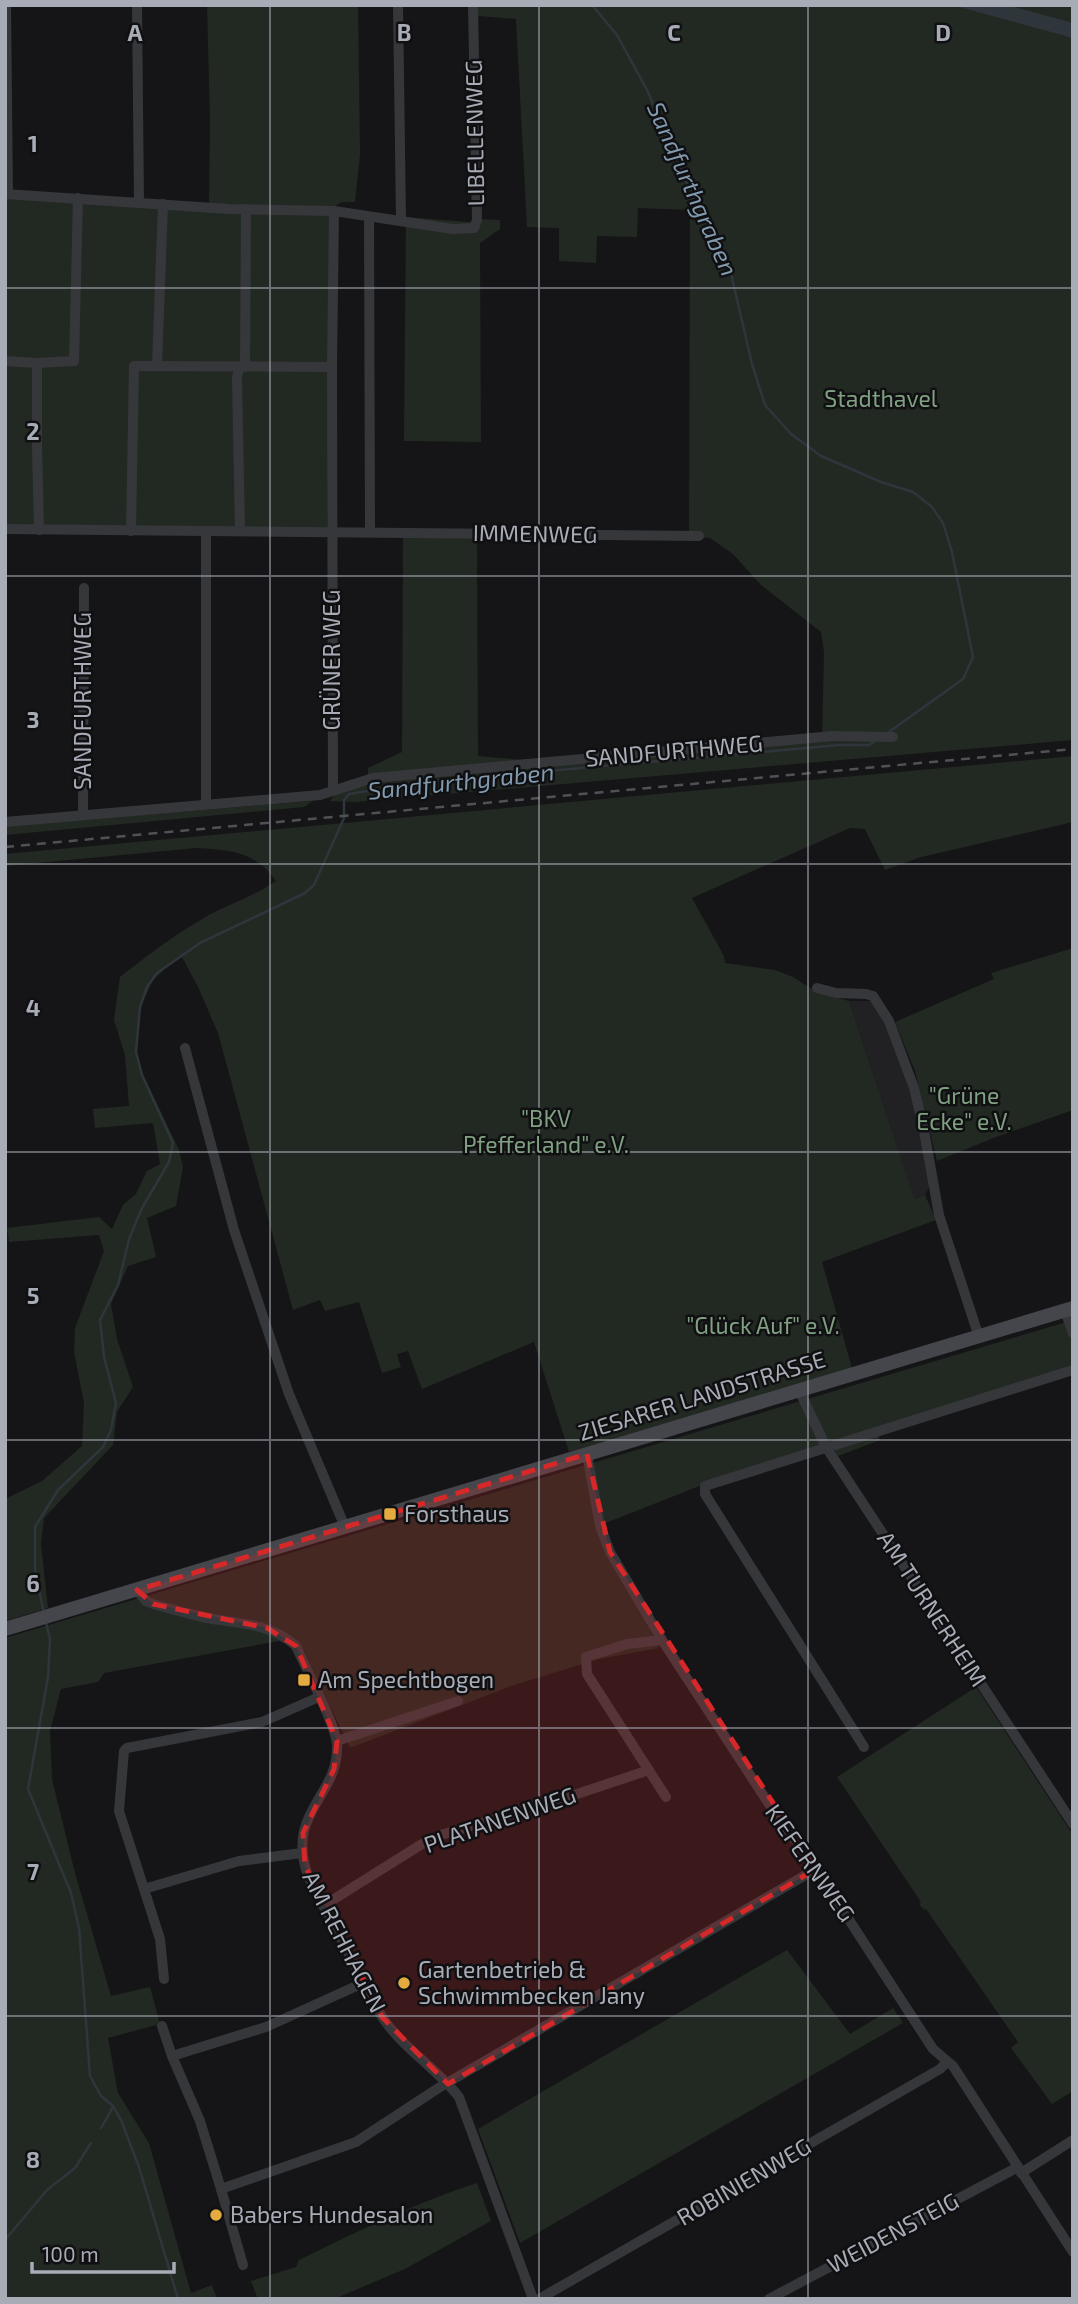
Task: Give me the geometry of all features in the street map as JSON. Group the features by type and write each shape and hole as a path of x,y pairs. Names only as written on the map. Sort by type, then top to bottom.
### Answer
{"main road":[{"name":"ZIESARER LANDSTRASSE","path":"5,1629 1069,1310"}],"street":[{"name":"LIBELLENWEG","path":"6,5 7,194 246,209 334,211 464,229 474,228 477,220 473,5"},
{"path":"137,5 139,203"},
{"path":"398,5 401,220"},
{"path":"5,361 71,362 75,357 78,198"},
{"path":"157,365 163,204"},
{"path":"240,531 237,378 242,367 246,209"},
{"path":"332,532 334,211"},
{"path":"369,217 370,532"},
{"path":"37,363 39,530"},
{"path":"131,531 134,366 332,367"},
{"name":"IMMENWEG","path":"5,529 699,536"},
{"path":"206,531 206,803"},
{"name":"GRÜNER WEG","path":"332,532 333,789"},
{"name":"SANDFURTHWEG","path":"83,815 84,588"},
{"name":"SANDFURTHWEG","path":"5,822 320,794 373,778 834,736 893,737"},
{"path":"817,988 836,993 873,996 889,1021 914,1088 939,1214 979,1337"},
{"path":"186,1048 234,1230 289,1394 345,1527"},
{"path":"1069,1310 1073,1334"},
{"path":"864,1746 705,1494 705,1486 1073,1370"},
{"name":"AM TURNERHEIM","path":"799,1390 826,1447 1073,1824"},
{"name":"KIEFERNWEG","path":"587,1454 604,1539 662,1640 933,2049 947,2062 1073,2252"},
{"path":"137,1590 146,1601 153,1604 211,1618 246,1623 284,1636 296,1646 337,1741 458,1701"},
{"path":"662,1640 628,1644 586,1657 587,1674 666,1797"},
{"path":"164,1979 160,1938 119,1811 124,1751 127,1748 262,1722 319,1697"},
{"name":"AM REHHAGEN","path":"337,1741 334,1769 306,1822 302,1853 308,1876 363,1983 390,2028 459,2097 533,2299"},
{"name":"PLATANENWEG","path":"323,1906 441,1835 649,1770"},
{"path":"144,1889 239,1861 302,1853"},
{"path":"221,2189 356,2142 448,2084 816,1869"},
{"path":"172,2056 266,2027 363,1983"},
{"path":"162,2026 200,2121 243,2265"},
{"name":"ROBINIENWEG","path":"539,2299 940,2069 947,2062"},
{"name":"WEIDENSTEIG","path":"769,2299 1073,2140"}],"highlighted area":[{"path":"587,1454 610,1552 816,1869 448,2084 382,2017 305,1866 303,1833 334,1769 337,1741 296,1646 267,1628 153,1604 137,1590"}],"shaded area":[{"path":"952,5 1007,5 1073,23 1073,38"},
{"path":"849,1001 872,1001 877,1005 896,1049 916,1111 930,1185 925,1195 914,1199"}],"green space":[{"path":"207,5 358,5 360,155 355,202 342,202 333,207 209,204"},
{"name":"Stadthavel","path":"478,5 1073,5 1073,740 355,802 330,801 337,792 370,781 822,740 824,652 821,632 761,585 733,554 710,538 690,537 689,533 690,210 638,208 637,237 597,236 596,263 559,261 559,228 527,227 516,19 478,16"},
{"path":"5,197 331,215 327,528 5,526"},
{"path":"406,217 469,222 480,219 500,220 500,229 480,243 481,442 404,441"},
{"path":"403,536 477,537 478,756 523,760 368,776 368,768 402,752"},
{"path":"1073,756 1073,822 921,857 885,870 865,829 850,828 692,898 724,956 725,963 775,970 793,977 818,993 849,1001 913,1195 915,1199 925,1195 936,1220 822,1262 852,1368 569,1452 534,1342 422,1389 408,1351 397,1354 401,1367 382,1373 359,1302 325,1311 320,1300 293,1310 218,1033 182,957 168,966 153,980 141,1006 136,1054 179,1150 183,1167 176,1206 147,1218 156,1257 128,1266 111,1304 117,1339 133,1387 117,1412 113,1445 44,1518 41,1544 48,1608 5,1621 5,1499 42,1481 82,1446 84,1403 74,1352 75,1328 104,1251 99,1235 9,1242 7,1228 99,1217 112,1229 123,1205 136,1194 147,1171 160,1164 153,1123 95,1128 93,1109 129,1106 125,1055 114,1020 120,977 197,922 276,881 260,863 231,851 196,848 5,866 5,854"},
{"path":"313,801 304,807 5,835 5,826"},
{"name":"\"Grüne Ecke\" e.V.","path":"1073,948 1073,1110 937,1161 915,1071 895,1022 994,979 991,973"},
{"path":"1073,1320 1073,1368 876,1430 880,1440 838,1456 831,1444 707,1483 598,1526 659,1648 599,1659 511,1686 350,1748 304,1651 279,1641 104,1673 98,1682 61,1689 50,1731 52,1779 75,1873 111,1996 150,1987 160,2024 108,2038 118,2093 149,2143 191,2293 212,2285 217,2299 5,2299 5,1638"},
{"path":"976,1687 1073,1835 1073,2091 1052,2104 1011,2048 1018,2042 926,1909 919,1904 921,1902 837,1777"},
{"path":"787,1950 850,2034 893,2008 903,2023 520,2243 478,2129"},
{"path":"477,2183 491,2221 405,2269 334,2299 258,2299 251,2281 296,2267 299,2260 365,2228 431,2199"}],"waterway":[{"name":"Sandfurthgraben","path":"592,5 617,35 647,90 696,204 728,261 752,364 765,405 791,434 821,456 881,482 913,492 932,507 943,523 952,552 973,657 963,679 889,732"},
{"name":"Sandfurthgraben","path":"44,1614 35,1569 35,1527 58,1490 103,1447 111,1430 116,1403 104,1357 100,1320 118,1285 129,1239 142,1208 169,1162 173,1143 142,1075 136,1052 140,1007 147,987 157,973 200,943 305,893 314,885 344,818 344,800 349,794 424,782 840,745 869,745 874,742"},
{"name":"Sandfurthgraben","path":"46,1623 50,1639 48,1677 28,1789 71,1893 79,1928 90,2076 101,2096 113,2106 121,2120 139,2167 178,2299"},
{"path":"101,2128 113,2107"},
{"path":"5,2240 47,2190 75,2168 91,2143"}],"railway":[{"path":"5,847 1073,749"}],"place":[{"name":"Forsthaus","path":"390,1514"},
{"name":"Am Spechtbogen","path":"304,1680"},
{"name":"Gartenbetrieb & Schwimmbecken Jany","path":"404,1983"},
{"name":"Babers Hundesalon","path":"216,2215"}],"park label":[{"name":"\"BKV Pfefferland\" e.V.","path":"546,1132"},
{"name":"\"Glück Auf\" e.V.","path":"763,1326"}]}
